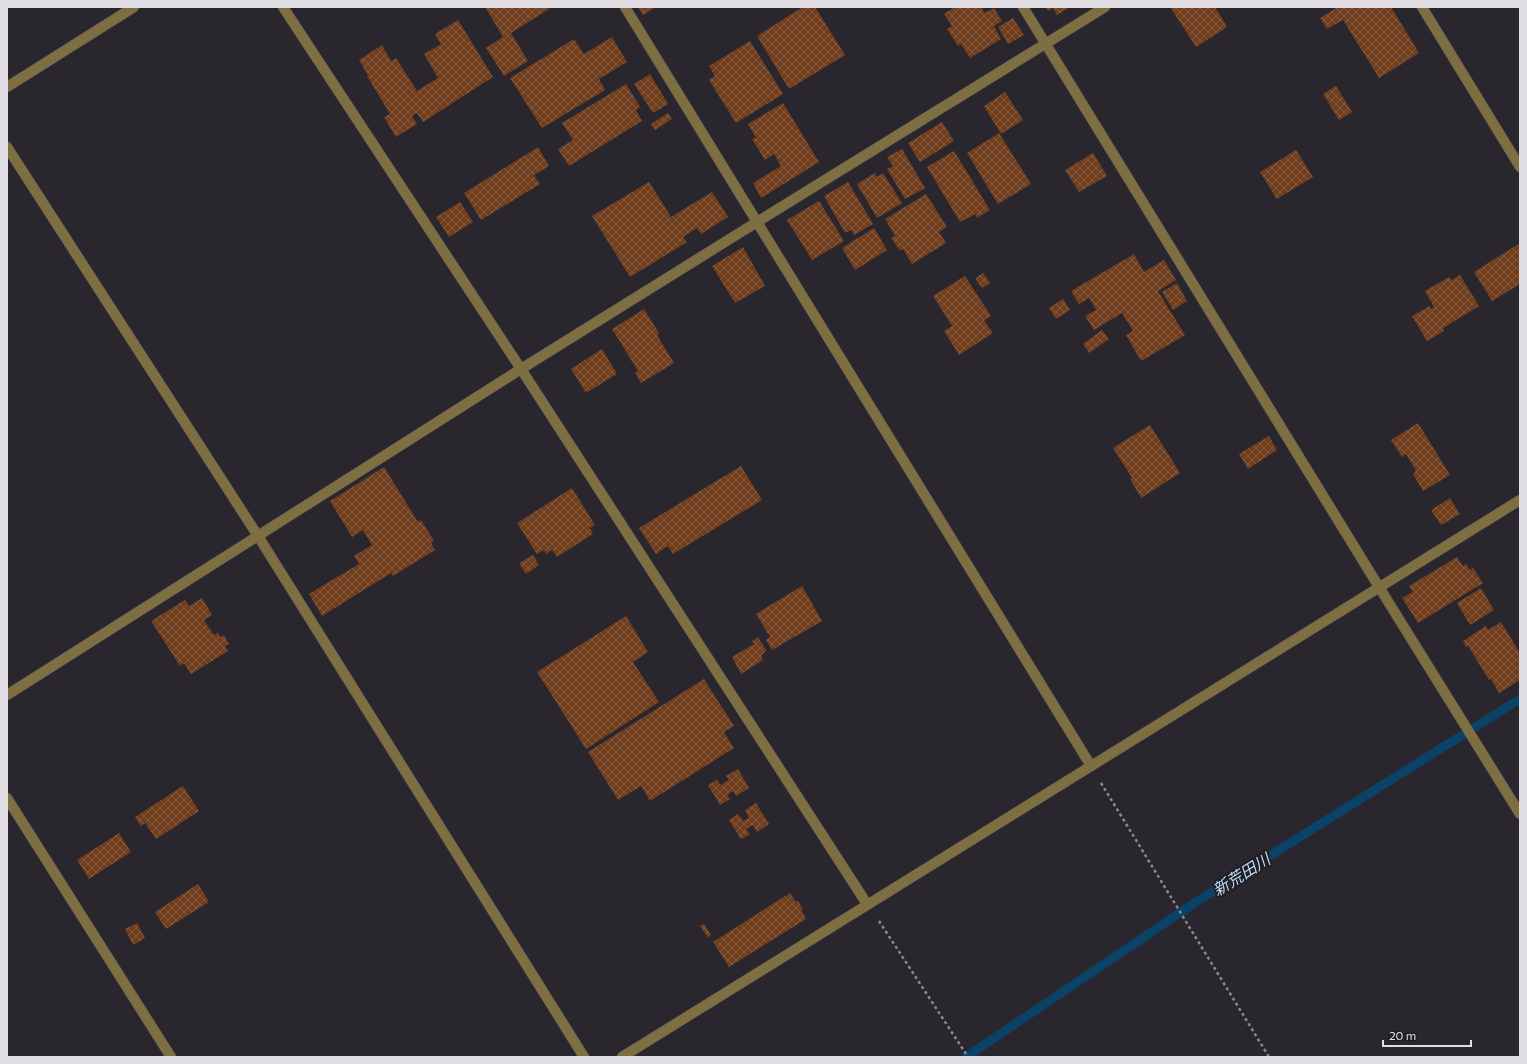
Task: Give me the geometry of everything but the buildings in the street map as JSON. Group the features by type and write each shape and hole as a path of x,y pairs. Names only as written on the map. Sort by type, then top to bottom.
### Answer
{"street":[{"path":"7,87 134,7"},
{"path":"283,7 521,369 867,904"},
{"path":"625,7 1091,766"},
{"path":"1023,7 1379,588 1520,814"},
{"path":"7,695 521,369 1105,7"},
{"path":"1422,7 1520,167"},
{"path":"7,148 258,536 584,1057"},
{"path":"622,1057 1520,500"},
{"path":"7,798 171,1057"}],"path":[{"path":"1091,766 1269,1057"},
{"path":"867,904 968,1057"}],"waterway":[{"name":"新荒田川","path":"966,1057 1196,902 1520,699"}]}
